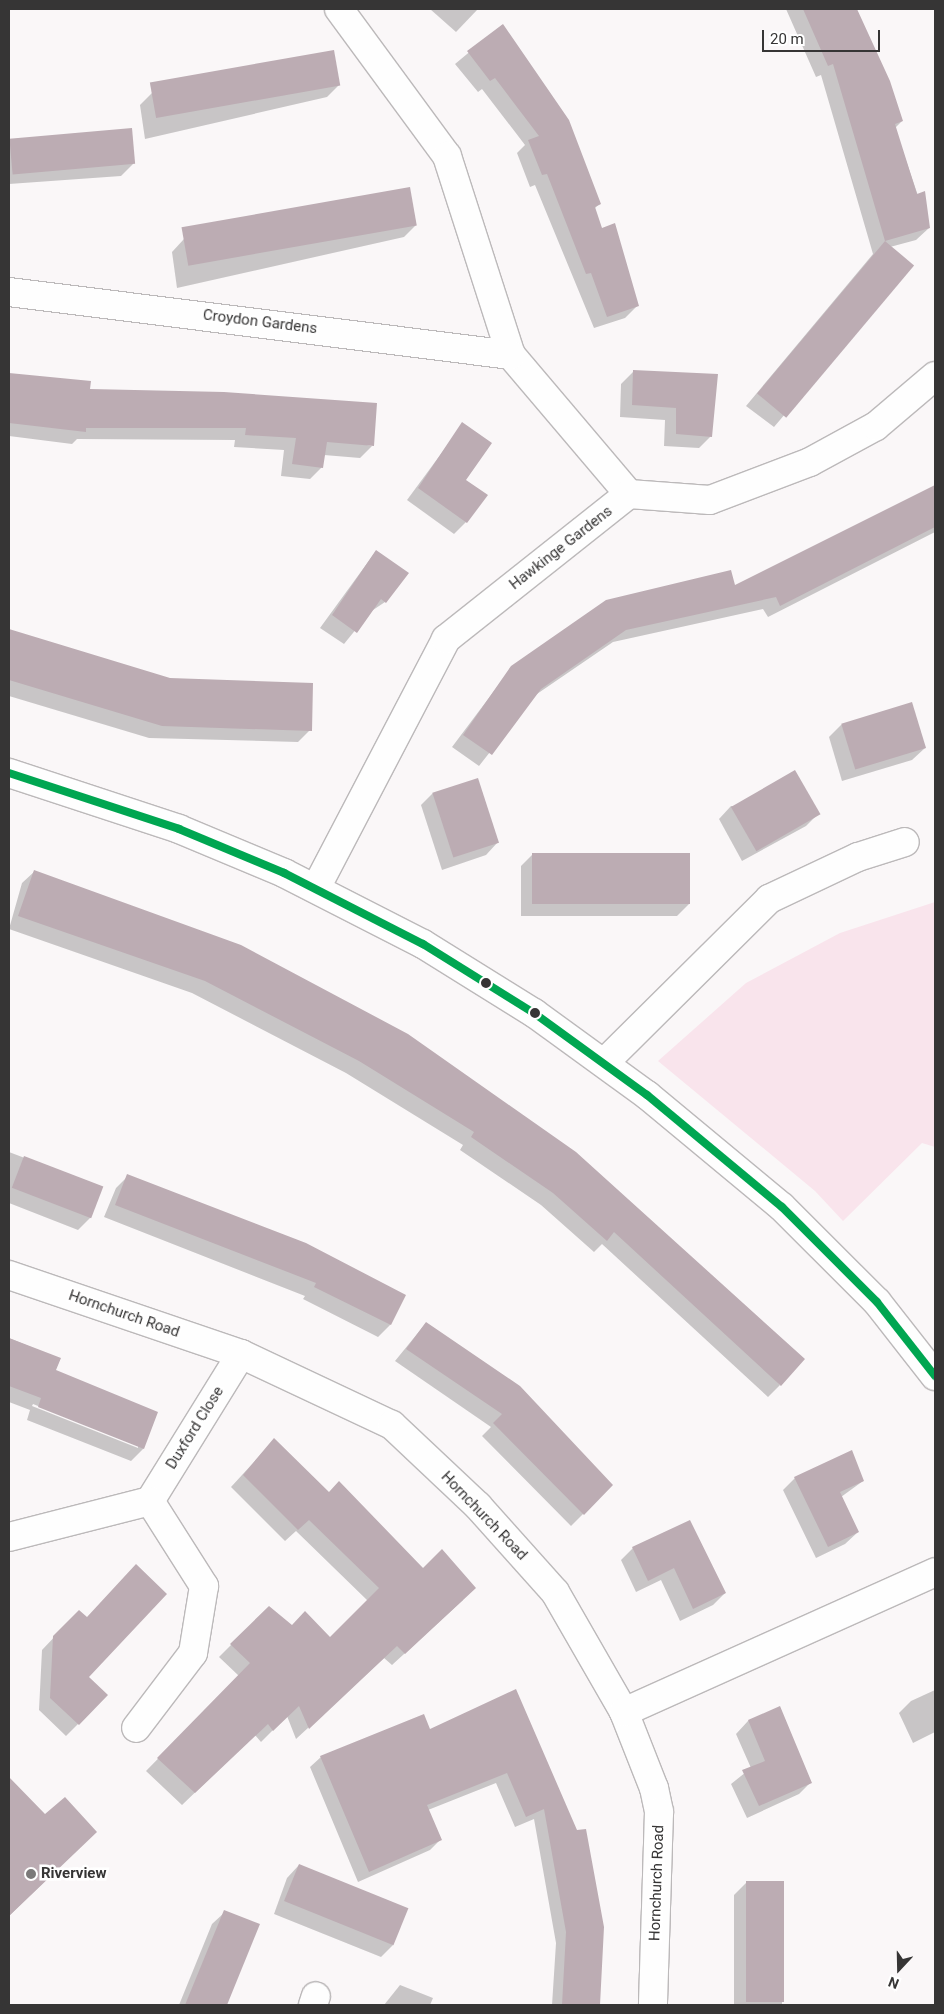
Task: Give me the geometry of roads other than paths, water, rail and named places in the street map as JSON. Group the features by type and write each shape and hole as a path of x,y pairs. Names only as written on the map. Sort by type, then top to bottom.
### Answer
{"street":[{"path":"339,9 447,156 510,355 629,494 710,500 810,462 876,426 935,376"},
{"name":"Croydon Gardens","path":"9,292 510,355"},
{"name":"Hawkinge Gardens","path":"316,888 446,639 629,494"},
{"path":"9,773 179,829 316,888 464,968 604,1063 720,1153 811,1235 877,1302 935,1376"},
{"path":"604,1063 769,899 858,857 905,842"},
{"name":"Hornchurch Road","path":"9,1275 241,1354 392,1425 478,1506 555,1592 624,1712 646,1762 659,1812 654,2005"},
{"name":"Duxford Close","path":"150,1502 241,1354"},
{"path":"9,1537 150,1502 204,1586 193,1653 136,1728"},
{"path":"624,1712 935,1572"}],"place":[{"name":"Riverview","path":"31,1874"}]}
